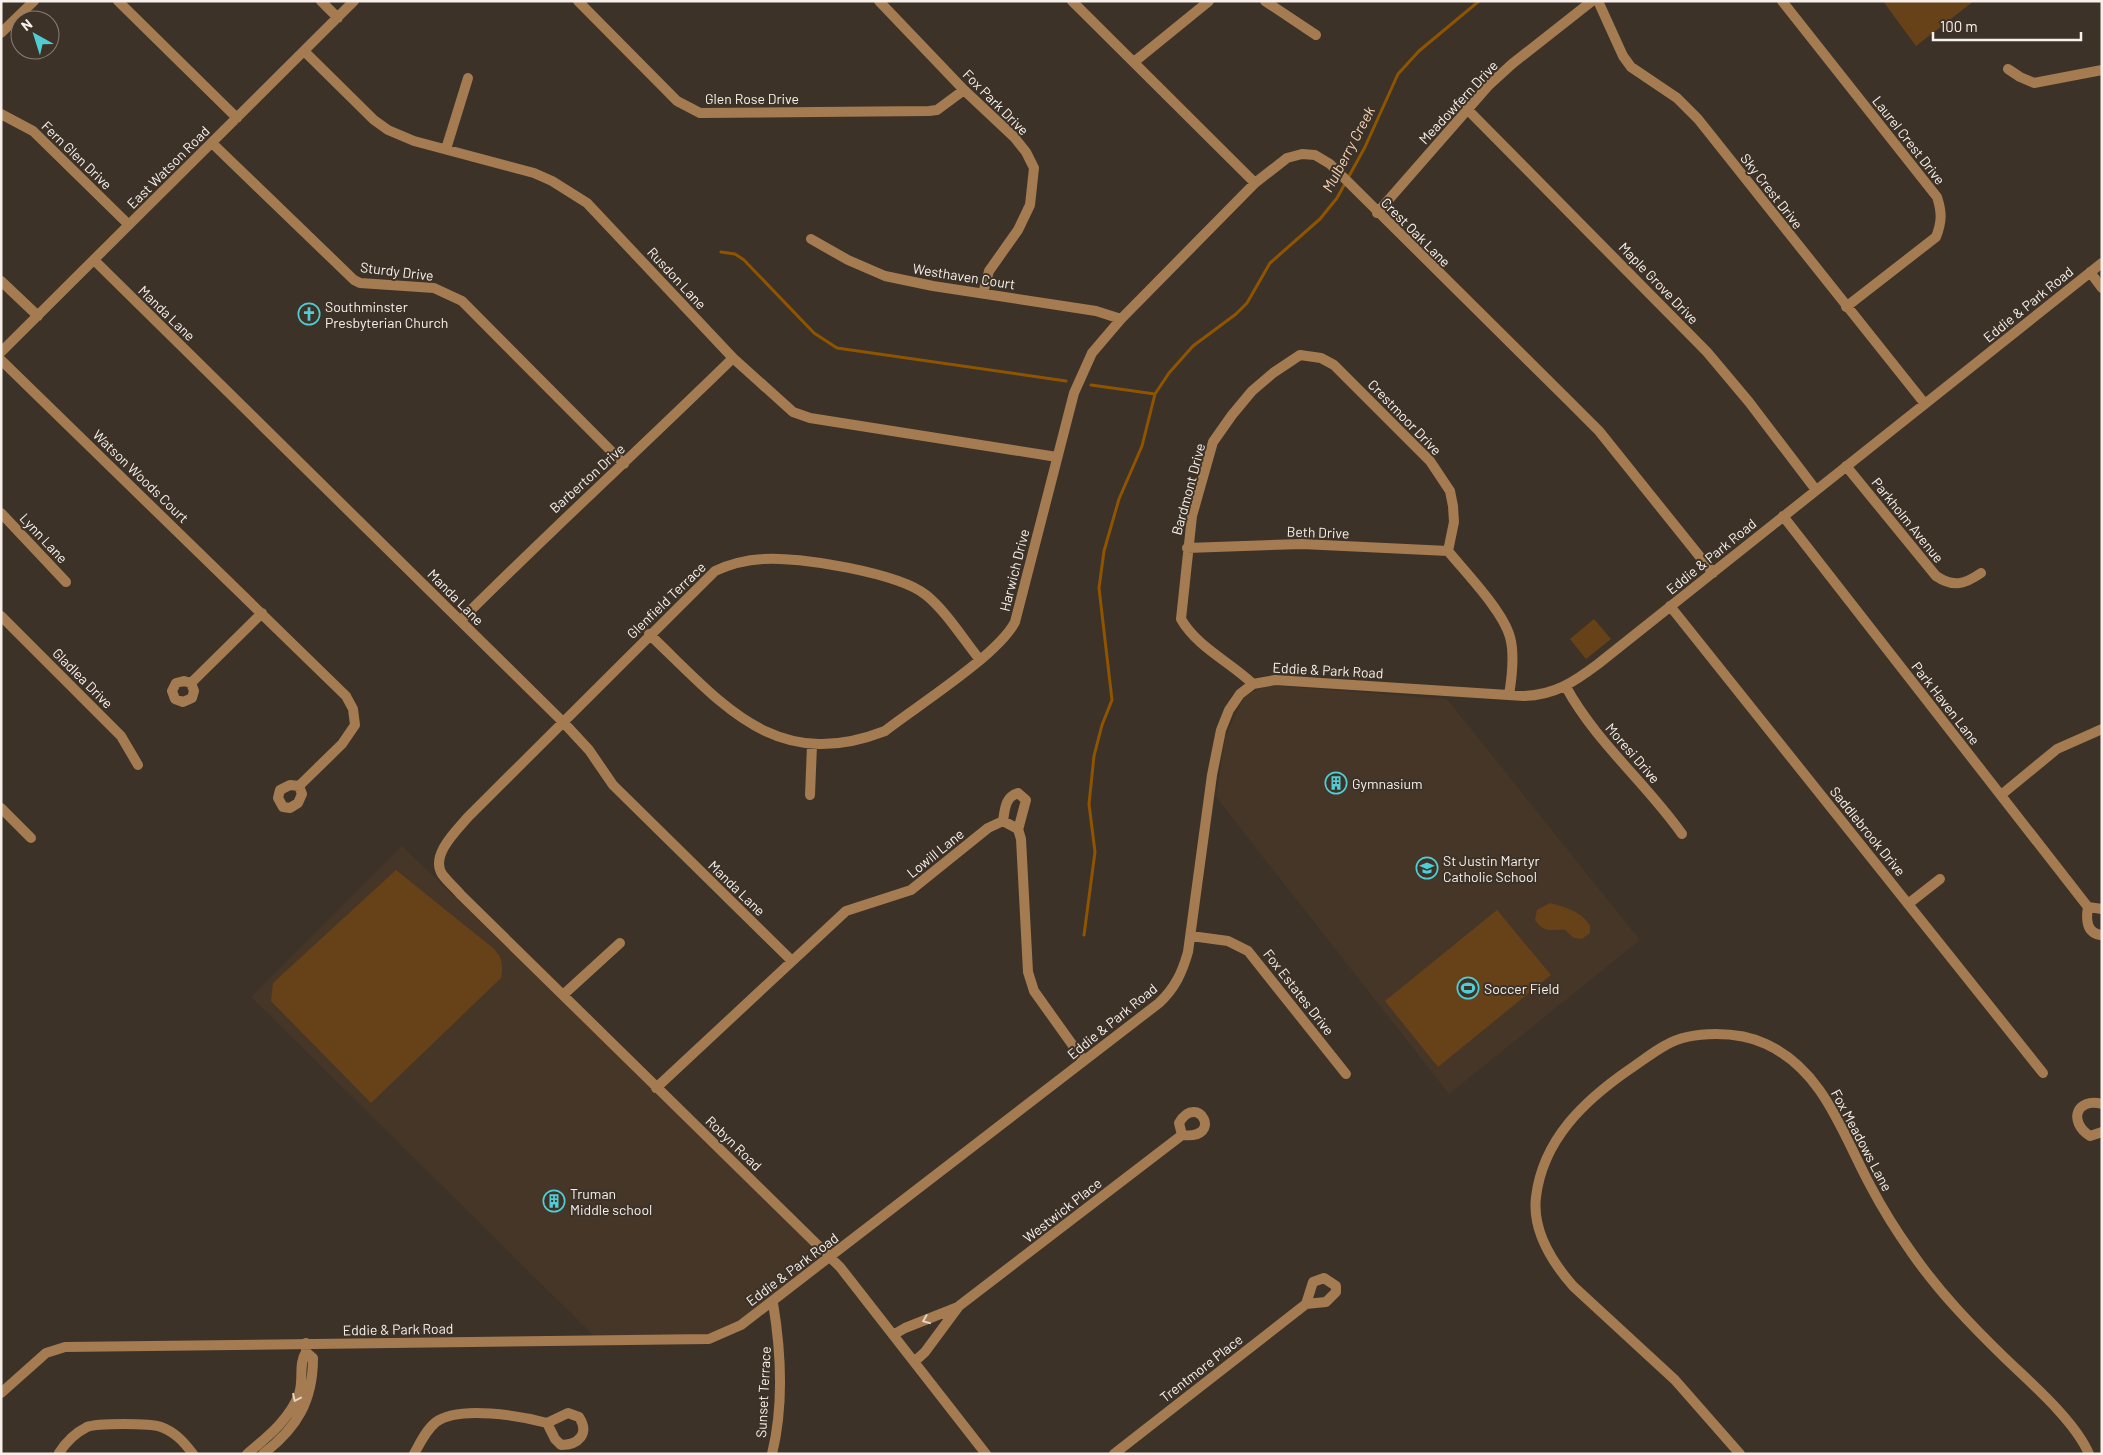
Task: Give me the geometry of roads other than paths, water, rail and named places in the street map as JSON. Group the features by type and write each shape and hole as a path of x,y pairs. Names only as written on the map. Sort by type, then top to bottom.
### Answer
{"street":[{"path":"1,33 34,1"},
{"path":"118,1 237,118"},
{"path":"321,1 338,18"},
{"name":"East Watson Road","path":"1,352 354,1"},
{"name":"Glen Rose Drive","path":"578,1 677,101 700,112 929,111 937,110 964,90"},
{"name":"Fox Park Drive","path":"879,1 964,90 1014,138 1026,152 1034,168 1030,205 1018,230 989,271 983,293"},
{"path":"1072,1 1256,183"},
{"path":"1134,62 1209,1"},
{"path":"1265,1 1316,35"},
{"name":"Meadowfern Drive","path":"1377,213 1467,109 1512,64 1592,1"},
{"name":"Sky Crest Drive","path":"1598,1 1623,56 1631,67 1677,98 1698,119 1925,404"},
{"name":"Laurel Crest Drive","path":"1782,1 1937,197 1941,208 1940,226 1936,237 1846,307"},
{"name":"Rusdon Lane","path":"304,51 374,120 388,130 414,141 534,173 552,181 587,203 733,358 793,412 810,418 1057,457"},
{"path":"2008,69 2020,78 2034,83 2102,70"},
{"path":"446,149 468,78"},
{"name":"Maple Grove Drive","path":"1467,109 1707,352 1749,402 1816,490"},
{"name":"Fern Glen Drive","path":"1,114 33,131 129,225"},
{"name":"Sturdy Drive","path":"212,143 354,280 360,283 434,288 462,301 624,464"},
{"name":"Crest Oak Lane","path":"1256,183 1287,158 1302,154 1315,155 1330,164 1598,432 1713,573"},
{"name":"Harwich Drive","path":"649,634 730,711 762,731 785,739 812,745 858,740 885,731 980,660 1010,632 1015,622 1074,393 1092,353 1121,318 1256,183"},
{"name":"Westhaven Court","path":"810,239 848,260 884,276 1096,311 1121,318"},
{"name":"Manda Lane","path":"94,260 564,723 589,750 613,786 791,960"},
{"name":"Eddie & Park Road","path":"1,1393 46,1353 65,1347 306,1348 709,1338 741,1325 1167,996 1180,978 1191,936 1218,744 1224,721 1240,694 1253,684 1267,680 1509,695 1542,695 1566,686 1713,573 2102,263"},
{"path":"2090,272 2102,288"},
{"path":"1,281 38,316"},
{"name":"Bardmont Drive","path":"1253,684 1201,643 1181,619 1187,548 1192,516 1213,442 1232,415 1266,379 1300,355 1321,358"},
{"name":"Barberton Drive","path":"461,620 561,520 624,464 733,358"},
{"name":"Crestmoor Drive","path":"1321,358 1334,365 1430,460 1450,491 1453,506 1454,522 1448,552"},
{"name":"Watson Woods Court","path":"1,360 346,696 353,709 355,724 342,744 299,786"},
{"name":"Parkholm Avenue","path":"1846,466 1936,576 1953,583 1967,583 1981,573"},
{"name":"Lynn Lane","path":"1,513 66,582"},
{"name":"Park Haven Lane","path":"1783,516 2088,907 2087,924 2094,934 2102,934"},
{"name":"Beth Drive","path":"1187,548 1302,544 1448,552"},
{"path":"1448,552 1494,608 1510,636 1513,672 1509,695"},
{"name":"Glenfield Terrace","path":"441,872 440,857 451,838 468,817 564,723 649,634 715,571 748,561 784,559 845,568 904,582 932,600 980,660"},
{"name":"Saddlebrook Drive","path":"1670,606 2043,1074"},
{"path":"191,683 262,613"},
{"name":"Gladlea Drive","path":"1,616 121,736 138,766"},
{"name":"Moresi Drive","path":"1566,686 1596,732 1663,808 1682,834"},
{"path":"2001,794 2057,750 2102,729"},
{"path":"810,795 812,745"},
{"path":"1018,830 1026,800 1018,793 1010,797 1006,803 1003,821 1012,824 1018,830 1021,839 1028,972 1034,991 1084,1061"},
{"path":"1,808 31,838"},
{"name":"Lowill Lane","path":"656,1088 791,960 846,911 911,890 988,828 1003,821"},
{"name":"Robyn Road","path":"441,872 460,895 840,1268 986,1454"},
{"path":"1908,904 1940,879"},
{"path":"2088,907 2102,909"},
{"name":"Fox Estates Drive","path":"1191,936 1215,938 1248,951 1346,1074"},
{"path":"563,995 620,943"},
{"name":"Fox Meadows Lane","path":"1740,1454 1675,1380 1558,1270 1548,1253 1539,1225 1536,1199 1542,1170 1557,1138 1574,1114 1605,1086 1668,1044 1698,1036 1730,1033 1766,1044 1797,1064 1818,1088 1840,1122 1870,1185 1916,1259 1937,1287 1976,1330 2057,1409 2090,1454"},
{"path":"2102,1104 2089,1102 2081,1106 2076,1114 2077,1122 2082,1131 2090,1136 2102,1132"},
{"name":"Westwick Place","path":"894,1336 905,1328 959,1306 1182,1135"},
{"name":"Sunset Terrace","path":"772,1454 779,1392 780,1347 773,1302"},
{"name":"Trentmore Place","path":"1114,1454 1306,1304"},
{"name":"Westwick Place","path":"914,1362 925,1352 959,1306"},
{"path":"247,1454 270,1435 288,1414 299,1394 302,1358 306,1348"},
{"path":"263,1454 296,1422 309,1398 313,1375 313,1358 306,1348"},
{"path":"414,1454 425,1435 436,1422 453,1415 517,1415 547,1423"},
{"path":"59,1454 74,1434 90,1426 149,1423 167,1429 182,1439 193,1454"}],"waterway":[{"name":"Mulberry Creek","path":"1084,935 1095,852 1089,804 1094,756 1102,725 1112,700 1099,588 1104,551 1119,499 1142,446 1155,394 1169,373 1193,346 1236,314 1247,303 1270,263 1320,219 1337,198 1365,147 1398,74 1419,51 1479,1"},
{"path":"721,252 735,254 744,260 814,333 837,348 1066,381"},
{"path":"1091,385 1155,394"}],"place":[{"name":"Southminster Presbyterian Church","path":"309,314"},
{"name":"Gymnasium","path":"1336,783"},
{"name":"St Justin Martyr Catholic School","path":"1427,868"},
{"name":"Soccer Field","path":"1468,988"},
{"name":"Truman Middle school","path":"554,1201"}]}
